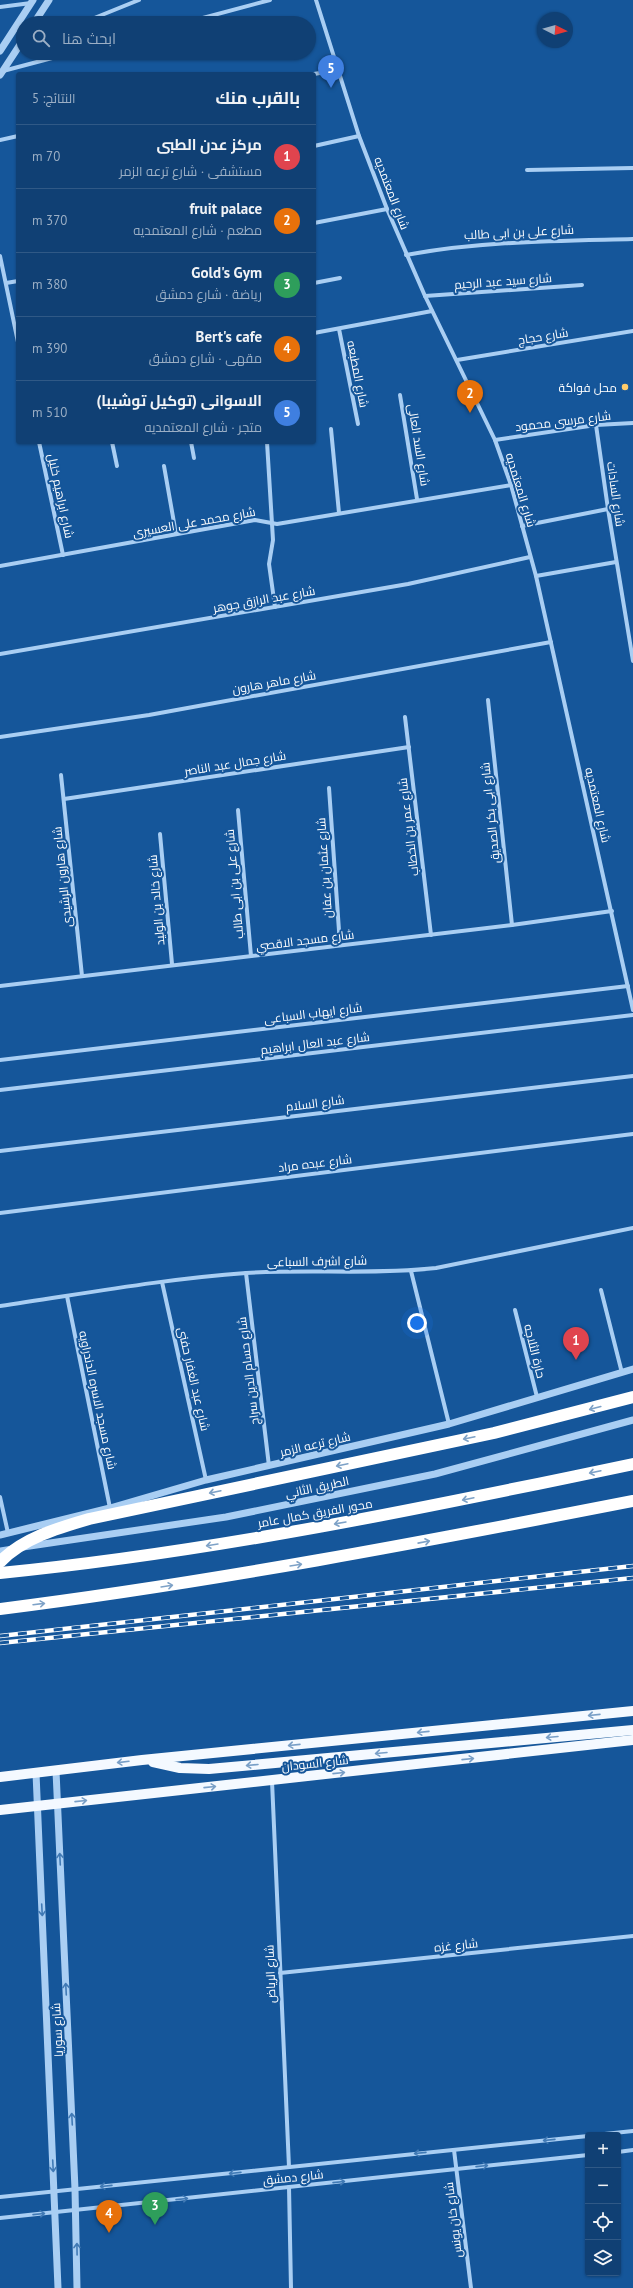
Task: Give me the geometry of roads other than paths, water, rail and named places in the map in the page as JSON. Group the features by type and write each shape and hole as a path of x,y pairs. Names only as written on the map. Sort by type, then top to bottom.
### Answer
{"highway":[{"path":"0,1562 8,1554 46,1534 89,1519 494,1433 633,1397"},
{"name":"محور الفريق كمال عامر","path":"0,1573 124,1558 332,1524 633,1464"},
{"path":"0,1609 172,1586 340,1557 633,1501"}],"main road":[{"name":"شارع السودان","path":"0,1777 142,1760 633,1711"},
{"path":"142,1760 180,1768 209,1768 633,1730"},
{"name":"شارع السودان","path":"0,1810 633,1740"}],"street":[{"path":"39,16 49,0"},
{"path":"99,16 139,0"},
{"path":"210,16 270,0"},
{"name":"شارع المعتمديه","path":"316,0 359,136 387,208 425,296 495,440 510,485 536,576 633,1010"},
{"path":"0,7 33,1"},
{"path":"23,16 33,1"},
{"path":"0,51 16,27"},
{"path":"2,73 16,54"},
{"path":"2,73 46,60"},
{"path":"316,74 337,70"},
{"path":"0,140 16,136"},
{"path":"316,146 359,136"},
{"path":"527,170 633,168"},
{"path":"316,223 387,208"},
{"name":"شارع على بن ابى طالب","path":"406,255 491,243 633,239"},
{"path":"0,256 16,332"},
{"path":"316,283 340,278"},
{"path":"6,283 16,280"},
{"name":"شارع سيد عبد الرحيم","path":"425,296 582,285"},
{"path":"316,333 432,311"},
{"name":"شارع المطبعه","path":"339,328 358,424"},
{"name":"شارع حجاج","path":"457,360 633,331"},
{"name":"شارع السد العالى","path":"400,395 417,499"},
{"name":"شارع مرسى محمود","path":"495,440 596,425 633,422"},
{"name":"شارع السادات","path":"596,425 616,562 633,661"},
{"path":"331,429 339,513"},
{"name":"شارع ابراهيم خليل","path":"39,444 63,555"},
{"path":"112,444 117,466"},
{"path":"191,444 194,458"},
{"path":"267,444 273,545 269,564 275,607"},
{"path":"164,466 176,534"},
{"name":"شارع محمد على العسيرى","path":"0,566 255,520 272,523 510,485"},
{"path":"522,526 608,509"},
{"name":"شارع عبد الرازق جوهر","path":"0,654 408,584 530,557"},
{"path":"536,576 616,562"},
{"name":"شارع ماهر هارون","path":"0,737 148,715 551,642"},
{"name":"شارع ابى بكر الصديق","path":"488,700 512,925"},
{"name":"شارع عمر بن الخطاب","path":"406,717 431,935"},
{"name":"شارع جمال عبد الناصر","path":"64,799 409,747"},
{"name":"شارع هارون الرشيدى","path":"61,775 82,976"},
{"name":"شارع عثمان بن عفان","path":"329,788 340,946"},
{"name":"شارع على بن ابى طالب","path":"238,810 251,956"},
{"name":"شارع خالد بن الوليد","path":"160,834 172,964"},
{"name":"شارع مسجد الاقصي","path":"0,986 172,964 431,935 612,911"},
{"name":"شارع ايهاب السباعى","path":"0,1060 628,986"},
{"name":"شارع عبد العال ابراهيم","path":"0,1090 633,1015"},
{"name":"شارع السلام","path":"0,1151 633,1076"},
{"name":"شارع عبده مراد","path":"0,1213 633,1134"},
{"name":"شارع اشرف السباعى","path":"0,1306 162,1282 246,1273 310,1270 411,1271 436,1268 633,1228"},
{"path":"411,1271 449,1424"},
{"name":"شارع حسام الدين سراج","path":"246,1273 269,1466"},
{"name":"شارع عبد الغفار حفنى","path":"162,1282 206,1480"},
{"path":"601,1290 622,1373"},
{"name":"شارع مسجد الاسره الدندراويه","path":"67,1296 110,1508"},
{"name":"حارة الثلاجه","path":"515,1310 537,1397"},
{"name":"شارع ترعه الزمر","path":"0,1535 110,1508 206,1480 449,1424 633,1369"},
{"name":"الطريق الثاني","path":"0,1551 226,1517 435,1474 633,1420"},
{"path":"0,1497 8,1533"},
{"name":"شارع سوريا","path":"56,1771 76,2210 78,2288"},
{"name":"شارع سوريا","path":"36,1773 58,2288"},
{"name":"شارع الرياض","path":"272,1781 289,2167"},
{"name":"شارع غزه","path":"280,1973 633,1936"},
{"path":"621,2132 633,2131"},
{"name":"شارع دمشق","path":"0,2197 585,2136"},
{"name":"شارع خان يونس","path":"454,2150 471,2288"},
{"path":"621,2152 633,2150"},
{"name":"شارع دمشق","path":"0,2218 585,2155"},
{"path":"289,2187 291,2288"}],"railway":[{"path":"0,1636 633,1566"},
{"path":"0,1643 633,1578"}],"place":[{"name":"الاسوانى (توكيل توشيبا)","path":"331,88"},
{"name":"محل فواكة","path":"625,387"},
{"name":"fruit palace","path":"470,413"},
{"name":"مركز عدن الطبى","path":"576,1360"},
{"name":"Gold's Gym","path":"155,2225"},
{"name":"Bert's cafe","path":"109,2233"}]}
